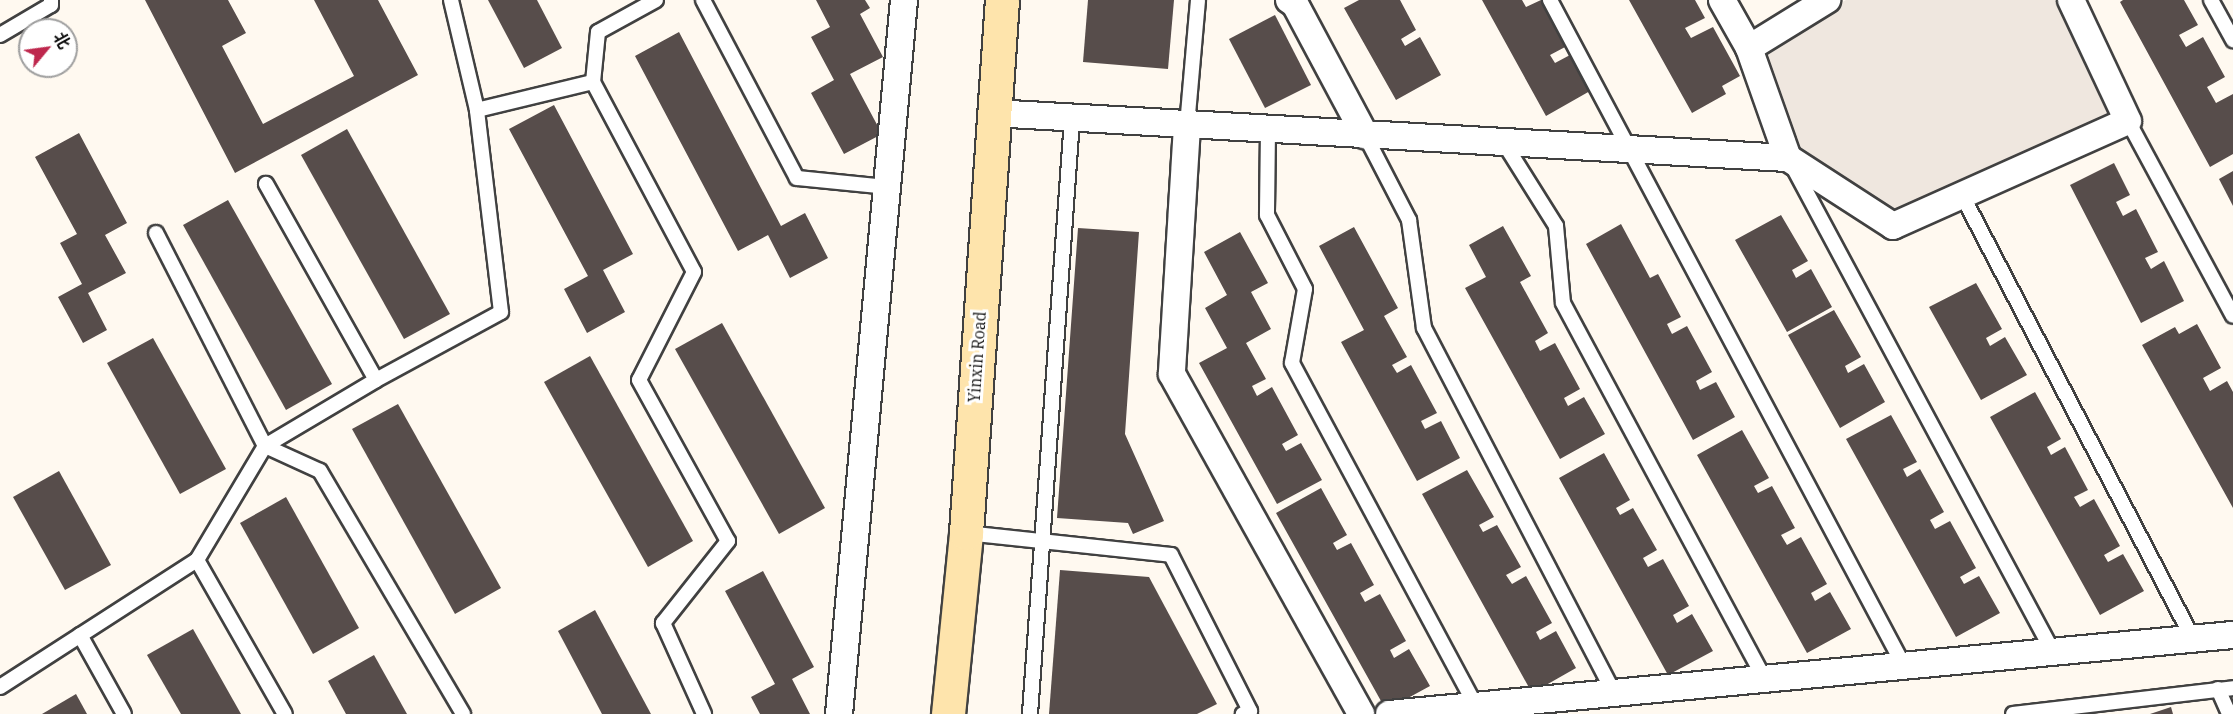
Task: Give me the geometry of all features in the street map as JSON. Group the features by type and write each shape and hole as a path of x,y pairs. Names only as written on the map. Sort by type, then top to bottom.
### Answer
{"street":[{"path":"839,714 904,0"},
{"name":"Yinxin Road","path":"948,714 966,533 1002,0"},
{"path":"1289,0 1295,4 1365,135"},
{"path":"1722,0 1749,48 1788,158"},
{"path":"1749,48 1827,0"},
{"path":"993,113 1072,120 1788,158 1893,226 2128,121 2071,0"},
{"path":"1187,126 1172,374 1361,714"},
{"path":"1389,714 2233,635"}],"lane":[{"path":"0,35 51,5 51,0"},
{"path":"0,687 197,560 265,446 376,380 501,312 477,110 451,0"},
{"path":"656,0 598,32 593,82 694,272 639,380 728,541 663,623 704,714"},
{"path":"703,0 797,178 887,187"},
{"path":"1187,126 1198,0"},
{"path":"1550,0 1904,666"},
{"path":"2211,0 2233,40"},
{"path":"477,110 593,82"},
{"path":"1030,714 1040,540 1072,120"},
{"path":"2128,121 2233,316"},
{"path":"1268,130 1267,215 1305,289 1292,363 1476,706"},
{"path":"1365,135 1409,220 1424,328 1614,693"},
{"path":"1504,142 1556,226 1563,303 1765,679"},
{"path":"1788,158 2053,652"},
{"path":"266,184 376,380"},
{"path":"1962,195 2193,639"},
{"path":"156,233 265,446 320,471 463,714"},
{"path":"966,533 1171,555 1250,711 1243,714"},
{"path":"197,560 285,714"},
{"path":"80,635 124,714"},
{"path":"2020,714 2233,688"},
{"path":"2218,690 2229,714"}],"shaded area":[{"path":"1846,0 2062,0 2116,115 1895,216 1796,153 1759,52"}],"building":[{"path":"145,0 228,0 246,33 222,46 263,124 354,76 314,0 378,0 418,75 235,173"},
{"path":"488,0 537,0 562,48 524,68"},
{"path":"816,0 865,0 870,8 860,14 883,57 850,74 882,134 844,154 811,93 834,80 811,37 830,27"},
{"path":"1088,0 1174,0 1168,69 1083,62"},
{"path":"1359,0 1400,0 1416,30 1401,39 1405,46 1420,37 1441,75 1396,100 1344,8"},
{"path":"1482,0 1522,0 1526,7 1541,0 1567,46 1550,55 1555,63 1570,55 1590,91 1546,116"},
{"path":"1629,0 1695,0 1705,18 1685,28 1691,38 1713,27 1740,76 1722,86 1726,94 1692,113"},
{"path":"2123,0 2184,0 2198,25 2179,35 2186,47 2203,37 2225,77 2207,87 2216,103 2233,94 2233,154 2210,167 2120,2"},
{"path":"1275,15 1311,85 1265,108 1229,39"},
{"path":"679,32 781,226 805,213 828,258 790,278 768,235 738,251 635,56"},
{"path":"554,105 633,254 603,270 625,312 587,333 564,289 588,276 509,129"},
{"path":"347,129 450,314 404,339 301,155"},
{"path":"79,133 127,223 105,235 126,273 88,293 107,330 83,343 58,297 82,284 60,243 77,234 35,157"},
{"path":"2114,163 2130,195 2116,202 2123,216 2136,209 2158,252 2145,258 2151,269 2164,261 2184,301 2141,323 2070,185"},
{"path":"2233,171 2233,206 2219,179"},
{"path":"228,200 332,384 286,410 183,225"},
{"path":"1781,215 1808,261 1792,270 1796,278 1811,269 1832,307 1787,332 1735,240"},
{"path":"1621,224 1650,278 1658,274 1681,317 1667,324 1672,334 1687,326 1712,372 1696,381 1700,390 1716,382 1735,417 1693,440 1586,244"},
{"path":"1503,226 1531,276 1520,282 1548,333 1535,341 1540,351 1555,343 1580,389 1564,398 1568,406 1584,397 1605,434 1560,459 1465,288 1486,277 1469,245"},
{"path":"1354,227 1398,308 1384,316 1407,357 1392,365 1397,373 1411,365 1437,413 1421,421 1425,429 1441,421 1460,458 1417,481 1341,342 1364,330 1319,246"},
{"path":"1078,228 1139,232 1125,434 1164,521 1133,534 1128,523 1057,518"},
{"path":"1240,232 1268,283 1251,292 1271,329 1246,343 1266,379 1252,386 1257,396 1272,387 1298,435 1282,444 1286,451 1301,443 1322,480 1277,504 1199,363 1227,348 1205,308 1227,295 1204,252"},
{"path":"1976,283 2002,329 1986,338 1990,346 2005,337 2027,375 1981,400 1929,307"},
{"path":"1834,310 1861,357 1845,366 1848,373 1864,364 1885,402 1840,428 1788,335"},
{"path":"722,323 825,508 779,534 675,349"},
{"path":"2197,324 2221,368 2203,378 2210,391 2227,381 2233,392 2233,508 2142,345 2175,327 2179,334"},
{"path":"153,338 226,469 180,494 107,363"},
{"path":"590,356 693,541 648,567 544,382"},
{"path":"2035,392 2061,439 2047,447 2051,455 2065,447 2088,490 2074,497 2080,507 2094,499 2120,546 2104,555 2108,562 2123,554 2144,591 2100,615 1990,417"},
{"path":"398,404 501,588 455,614 352,429"},
{"path":"1891,415 1917,462 1903,469 1907,477 1920,469 1944,512 1930,520 1935,529 1950,521 1976,568 1960,577 1964,584 1979,576 2000,613 1956,637 1846,439"},
{"path":"1742,430 1769,478 1754,486 1758,493 1772,486 1795,528 1781,535 1787,545 1801,537 1827,584 1811,593 1815,601 1830,592 1851,629 1807,653 1697,455"},
{"path":"1604,453 1630,500 1616,508 1620,515 1633,508 1657,550 1643,558 1648,567 1663,559 1689,606 1673,615 1677,623 1692,614 1713,651 1668,675 1559,478"},
{"path":"1467,470 1494,517 1479,525 1483,532 1497,525 1521,567 1506,575 1512,584 1526,576 1552,623 1536,632 1540,640 1556,631 1576,668 1532,693 1422,494"},
{"path":"59,471 111,565 65,590 13,497"},
{"path":"1321,488 1347,535 1333,543 1337,550 1351,543 1374,585 1360,593 1365,602 1380,594 1406,641 1390,650 1394,658 1409,649 1430,686 1386,710 1276,513"},
{"path":"286,497 359,628 313,654 240,523"},
{"path":"1060,570 1149,577 1217,704 1197,714 1049,714"},
{"path":"763,571 814,667 792,679 810,714 760,714 751,697 775,684 725,591"},
{"path":"595,610 651,714 602,714 558,631"},
{"path":"193,629 241,714 181,714 147,655"},
{"path":"374,655 407,714 346,714 328,681"},
{"path":"76,694 87,714 42,714"},
{"path":"2171,707 2173,714 2150,714"}]}
